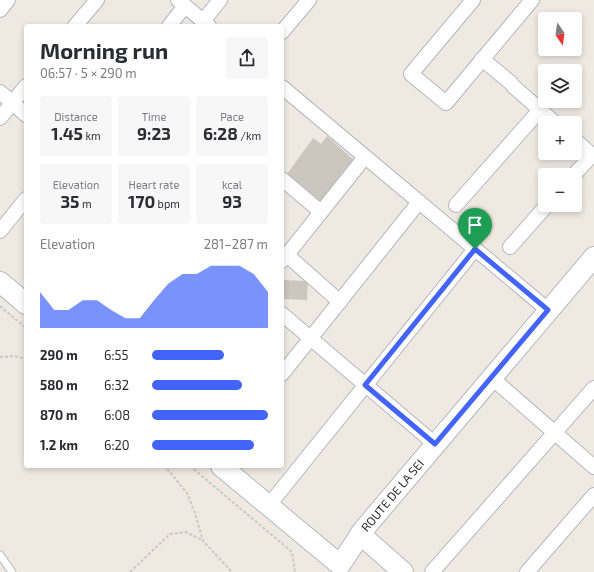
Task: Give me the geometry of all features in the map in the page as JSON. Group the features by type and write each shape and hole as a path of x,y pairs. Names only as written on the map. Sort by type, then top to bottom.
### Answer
{"street":[{"path":"0,10 8,0"},
{"path":"77,24 96,0"},
{"path":"170,24 182,3 206,24 220,0"},
{"path":"284,30 309,0"},
{"path":"473,0 411,74 446,103 532,0"},
{"path":"482,59 547,116"},
{"path":"0,118 24,88"},
{"path":"284,89 548,310"},
{"path":"0,92 24,113"},
{"path":"456,206 540,110"},
{"path":"581,168 593,156 582,146"},
{"path":"340,302 284,258 365,157"},
{"path":"284,181 321,212"},
{"path":"0,231 24,201"},
{"path":"284,372 419,202"},
{"path":"510,247 541,212"},
{"path":"269,505 475,249"},
{"name":"ROUTE DE LA SEI","path":"338,568 360,534 548,310 594,258"},
{"path":"0,282 24,302"},
{"path":"284,316 435,444"},
{"path":"492,378 594,467"},
{"path":"432,572 594,388"},
{"path":"224,468 269,505 338,568"},
{"path":"527,572 594,495"},
{"path":"360,534 403,572"}],"lane":[{"path":"0,555 12,572"}],"path":[{"path":"0,306 24,326"},
{"path":"0,357 14,356 24,358"},
{"path":"166,468 187,493 196,513 203,540"},
{"path":"192,468 292,552 295,572"},
{"path":"130,572 170,534 186,532 203,540 232,572"}],"building":[{"path":"327,136 355,161 318,205 285,177 313,138 321,144"},
{"path":"284,280 308,281 307,300 284,299"}],"route":[{"path":"475,249 548,310 435,444 365,385 475,249"}]}
